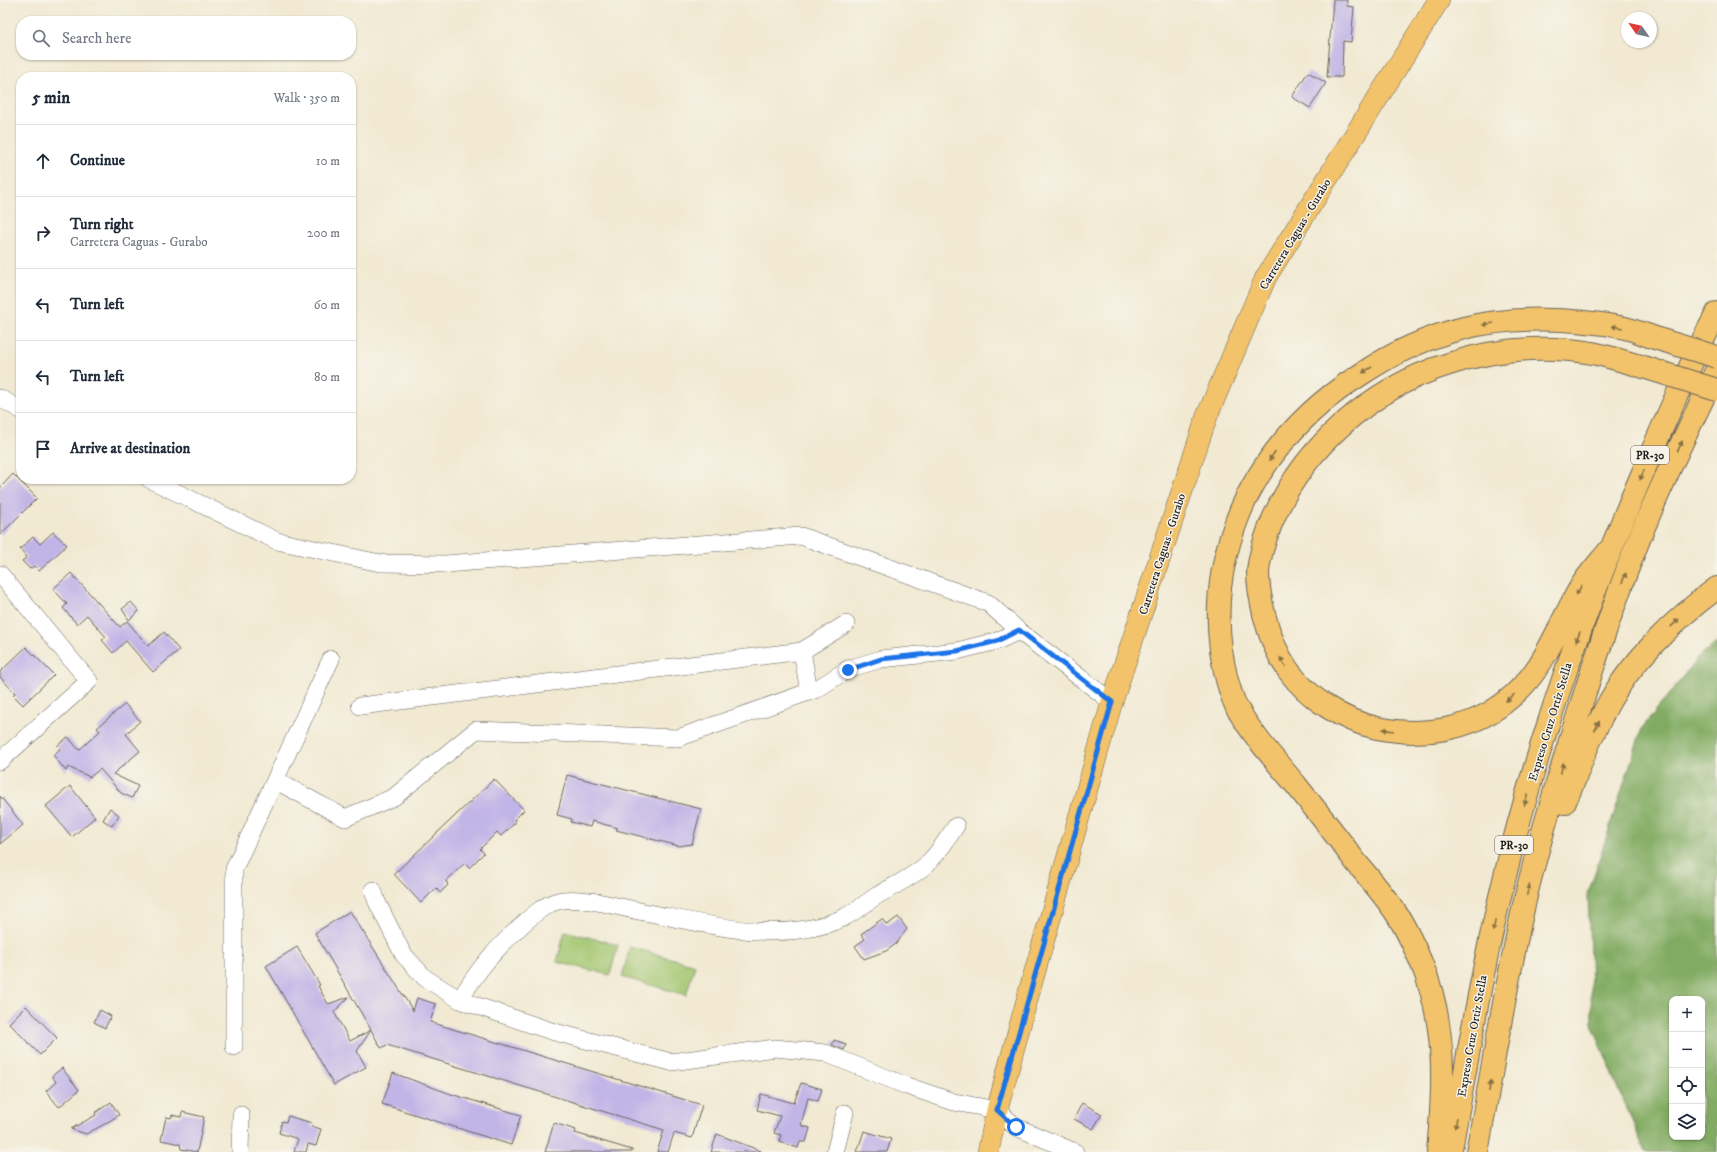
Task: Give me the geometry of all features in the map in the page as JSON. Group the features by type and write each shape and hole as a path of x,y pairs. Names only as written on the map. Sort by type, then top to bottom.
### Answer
{"highway":[{"name":"Expreso Cruz Ortiz Stella","path":"1450,1152 1485,964 1502,888 1540,751 1562,679 1611,548 1654,445 1717,313"},
{"path":"1438,1152 1443,1079 1438,1016 1432,991 1421,962 1396,914 1314,807 1271,755 1236,706 1227,680 1218,629 1218,600 1220,574 1239,513 1254,484 1275,452 1300,422 1320,402 1384,359 1418,343 1464,328 1506,321 1587,322 1623,327 1717,357"},
{"path":"1611,548 1581,586 1550,648 1534,674 1521,690 1502,705 1475,720 1453,728 1436,731 1391,731 1369,726 1348,718 1317,699 1294,679 1280,659 1269,635 1260,598 1258,574 1260,556 1266,535 1278,507 1291,484 1329,437 1354,414 1385,393 1414,377 1449,364 1503,352 1532,349 1592,353 1637,365 1717,390"},
{"name":"Expreso Cruz Ortiz Stella","path":"1478,1152 1509,978 1526,898 1542,835 1597,651 1616,596 1639,540 1668,472 1717,369"},
{"path":"1542,835 1565,802 1587,748 1607,706 1624,680 1645,654 1676,622 1717,588"}],"main road":[{"name":"Carretera Caguas - Gurabo","path":"988,1152 997,1110 1112,702 1207,416 1266,277 1439,0"}],"street":[{"path":"0,398 16,407"},
{"path":"159,484 277,541 380,563 446,564 801,536 988,603 1019,630 1112,702"},
{"path":"0,574 89,681 0,761"},
{"path":"360,706 802,651 846,624"},
{"path":"275,780 345,818 394,797 476,730 678,738 817,689 848,670 881,659 957,651 997,641 1019,630"},
{"path":"802,651 809,692"},
{"path":"234,1047 234,869 331,659"},
{"path":"460,1000 472,978 500,945 535,914 558,901 582,900 721,927 762,931 787,931 811,928 845,917 866,902 911,876 926,865 937,853 956,826"},
{"path":"373,890 377,902 403,954 425,978 460,1000 551,1031 671,1062 775,1048 825,1053 907,1086 954,1102 997,1110 1016,1127 1075,1152"},
{"path":"835,1152 845,1113"},
{"path":"240,1152 241,1115"}],"green space":[{"path":"1717,643 1717,1152 1645,1152 1592,1024 1588,894 1642,728 1701,654"},
{"path":"565,931 618,945 610,975 557,962"},
{"path":"630,947 695,965 686,995 622,977"}],"building":[{"path":"1333,0 1347,0 1347,6 1354,7 1351,42 1343,41 1342,77 1327,77"},
{"path":"1308,72 1326,83 1310,108 1292,97"},
{"path":"13,474 16,477 16,484 23,484 37,498 0,535 0,488"},
{"path":"53,532 67,545 39,571 34,566 30,569 22,561 27,557 20,549 33,537 40,544"},
{"path":"71,573 120,627 127,621 148,646 164,632 179,650 153,672 126,641 113,653 102,640 106,637 87,615 77,624 63,608 67,604 53,589"},
{"path":"131,602 139,611 129,620 122,609"},
{"path":"26,647 54,675 23,705 13,695 15,693 0,677 0,672"},
{"path":"125,704 140,721 126,734 140,751 113,774 138,786 132,798 121,793 100,769 90,777 68,767 66,771 53,755 60,749 57,746 68,737 79,750 100,731 97,728"},
{"path":"567,775 701,809 692,844 679,846 616,830 618,828 592,821 590,827 571,822 572,819 557,815"},
{"path":"494,779 524,810 514,820 516,822 501,836 497,832 480,849 484,853 469,868 465,863 446,881 448,885 440,893 436,888 421,903 394,874"},
{"path":"70,786 95,817 72,837 46,806"},
{"path":"0,796 23,825 0,844"},
{"path":"110,808 119,815 112,826 103,820"},
{"path":"350,911 413,1011 417,998 436,1004 430,1022 702,1105 692,1138 674,1133 668,1152 657,1152 664,1130 387,1045 381,1048 315,933"},
{"path":"898,917 907,929 896,944 886,951 864,959 855,946 865,939 861,934 882,919 887,925"},
{"path":"297,947 320,985 318,986 328,1004 349,997 334,1012 350,1041 371,1030 357,1051 366,1067 334,1085 266,966"},
{"path":"26,1006 57,1038 40,1055 9,1023"},
{"path":"100,1010 111,1016 105,1028 94,1022"},
{"path":"834,1040 846,1044 844,1050 832,1045"},
{"path":"62,1068 79,1090 59,1107 46,1091 56,1082 52,1076"},
{"path":"393,1073 451,1094 521,1115 511,1145 382,1104"},
{"path":"801,1083 822,1089 818,1101 808,1098 801,1125 810,1128 806,1142 800,1142 798,1148 779,1142 781,1135 774,1133 780,1116 757,1110 761,1094 794,1103"},
{"path":"111,1102 119,1115 86,1134 71,1129 96,1115 95,1113"},
{"path":"1082,1103 1102,1114 1093,1129 1074,1119"},
{"path":"182,1112 204,1117 197,1152 181,1149 180,1144 161,1140 166,1117 171,1118 172,1115 181,1117"},
{"path":"288,1116 312,1123 311,1126 321,1129 316,1146 308,1144 306,1152 294,1152 298,1139 279,1133 282,1121 286,1122"},
{"path":"554,1123 576,1130 575,1133 632,1150 632,1152 545,1152"},
{"path":"864,1131 891,1139 887,1152 857,1152"},
{"path":"717,1134 761,1151 761,1152 711,1152"}],"route":[{"path":"848,670 881,659 957,651 997,641 1019,630 1112,702 997,1110 1016,1127"}]}
